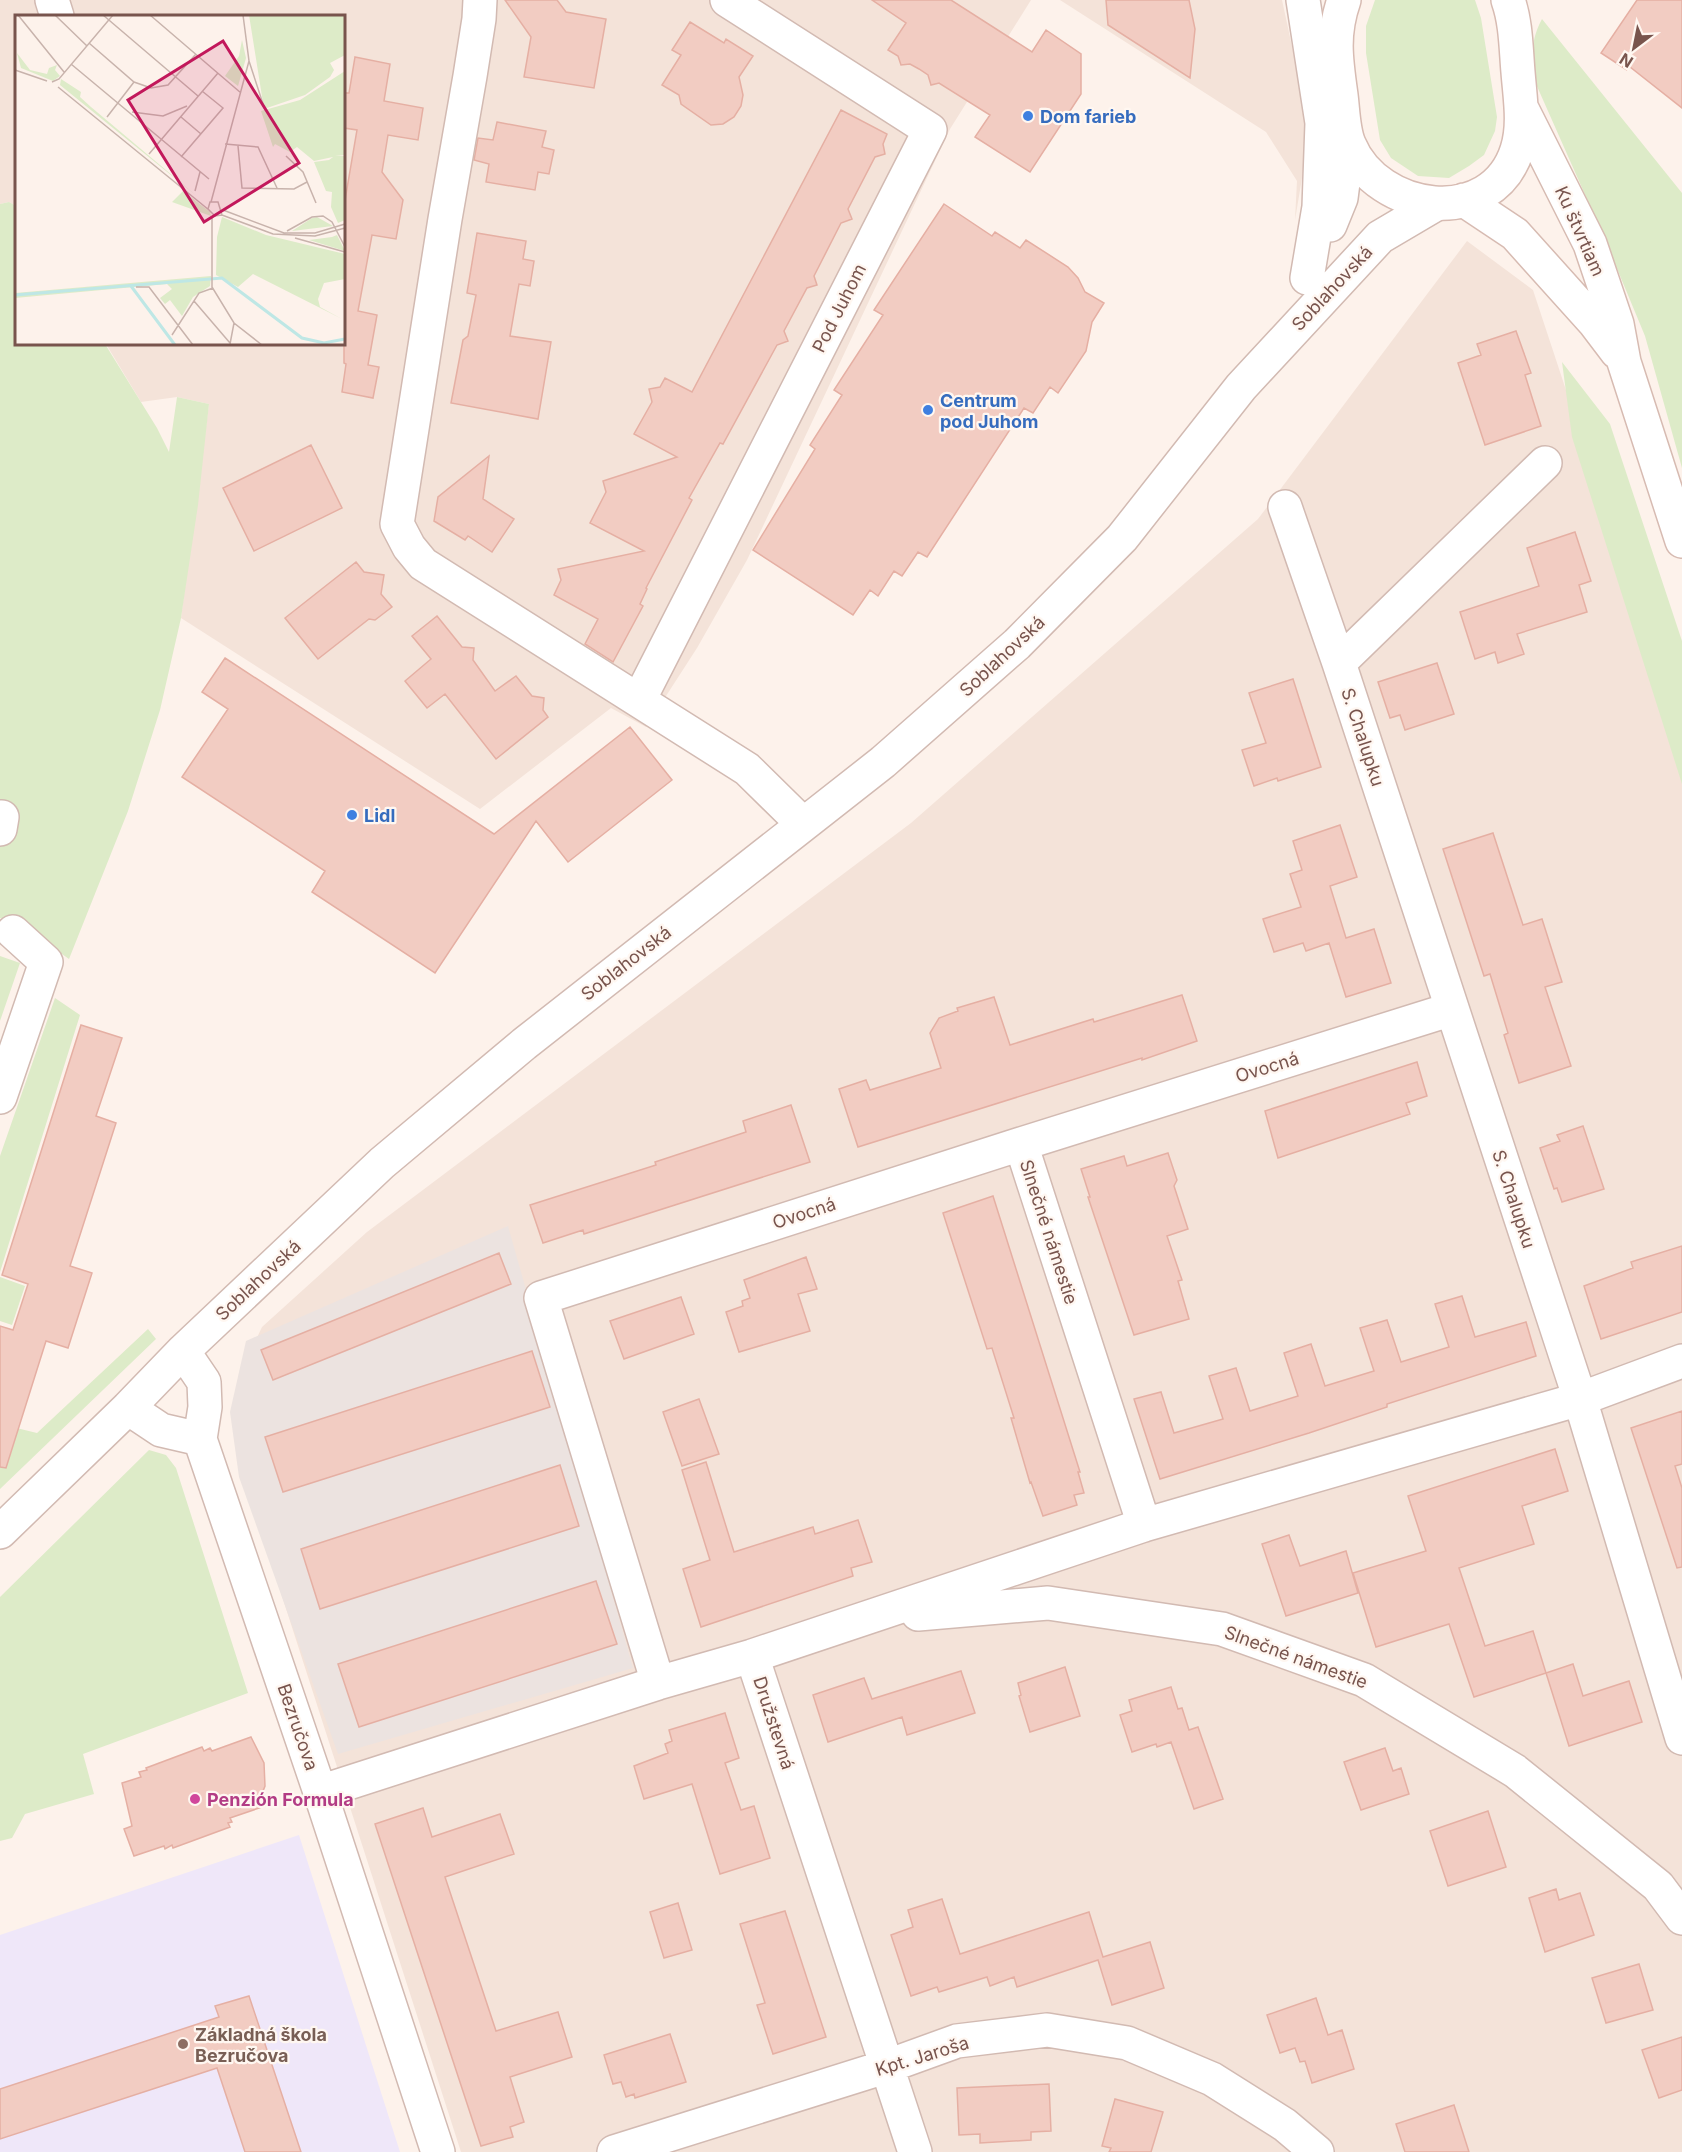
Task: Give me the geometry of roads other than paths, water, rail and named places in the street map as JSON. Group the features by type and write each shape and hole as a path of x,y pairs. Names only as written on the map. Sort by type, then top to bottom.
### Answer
{"street":[{"path":"52,0 57,15"},
{"path":"480,0 474,53 443,231 397,524 409,547 423,564 747,769 803,824"},
{"name":"Pod Juhom","path":"639,700 930,130 727,0"},
{"name":"Soblahovská","path":"1303,0 1322,123 1319,207 1307,278"},
{"name":"Ku štvrtiam","path":"1344,0 1335,52 1348,144 1365,168 1387,189 1397,195 1418,201 1450,202 1487,190 1506,171 1516,152 1521,134 1521,106 1516,45 1508,0"},
{"path":"1516,45 1532,0"},
{"name":"Ku štvrtiam","path":"1521,106 1590,244 1617,324 1624,362 1682,541"},
{"name":"Soblahovská","path":"1241,387 1307,278 1341,198 1348,144"},
{"name":"Soblahovská","path":"0,1532 128,1408 183,1351 382,1163 445,1108 883,762 1017,644 1122,538 1241,387 1380,237 1450,202"},
{"name":"Ku štvrtiam","path":"1450,202 1515,234 1595,323 1624,362"},
{"path":"1339,663 1545,463"},
{"name":"S. Chalupku","path":"1285,507 1339,663 1580,1399 1682,1738"},
{"path":"0,1097 46,962 13,932"},
{"name":"Ovocná","path":"658,1683 541,1298 1452,1009"},
{"name":"Slnečné námestie","path":"1021,1144 1144,1525"},
{"name":"Bezručova","path":"183,1351 204,1382 205,1407 200,1439 320,1792 438,2152"},
{"name":"Slnečné námestie","path":"752,1656 1144,1525 1580,1399 1682,1361"},
{"path":"128,1408 161,1430 200,1439"},
{"name":"Slnečné námestie","path":"868,1618 1048,1603 1222,1629 1364,1680 1515,1771 1658,1886 1682,1918"},
{"name":"Družstevná","path":"320,1792 658,1683 752,1656 915,2152"},
{"name":"Kpt. Jaroša","path":"615,2152 888,2066 957,2041 1047,2030 1127,2043 1212,2079 1285,2125 1317,2152"}],"place":[{"name":"Dom farieb","path":"1028,116"},
{"name":"Centrum pod Juhom","path":"928,410"},
{"name":"Lidl","path":"352,815"},
{"name":"Penzión Formula","path":"195,1799"},
{"name":"Základná škola Bezručova","path":"183,2044"}]}
